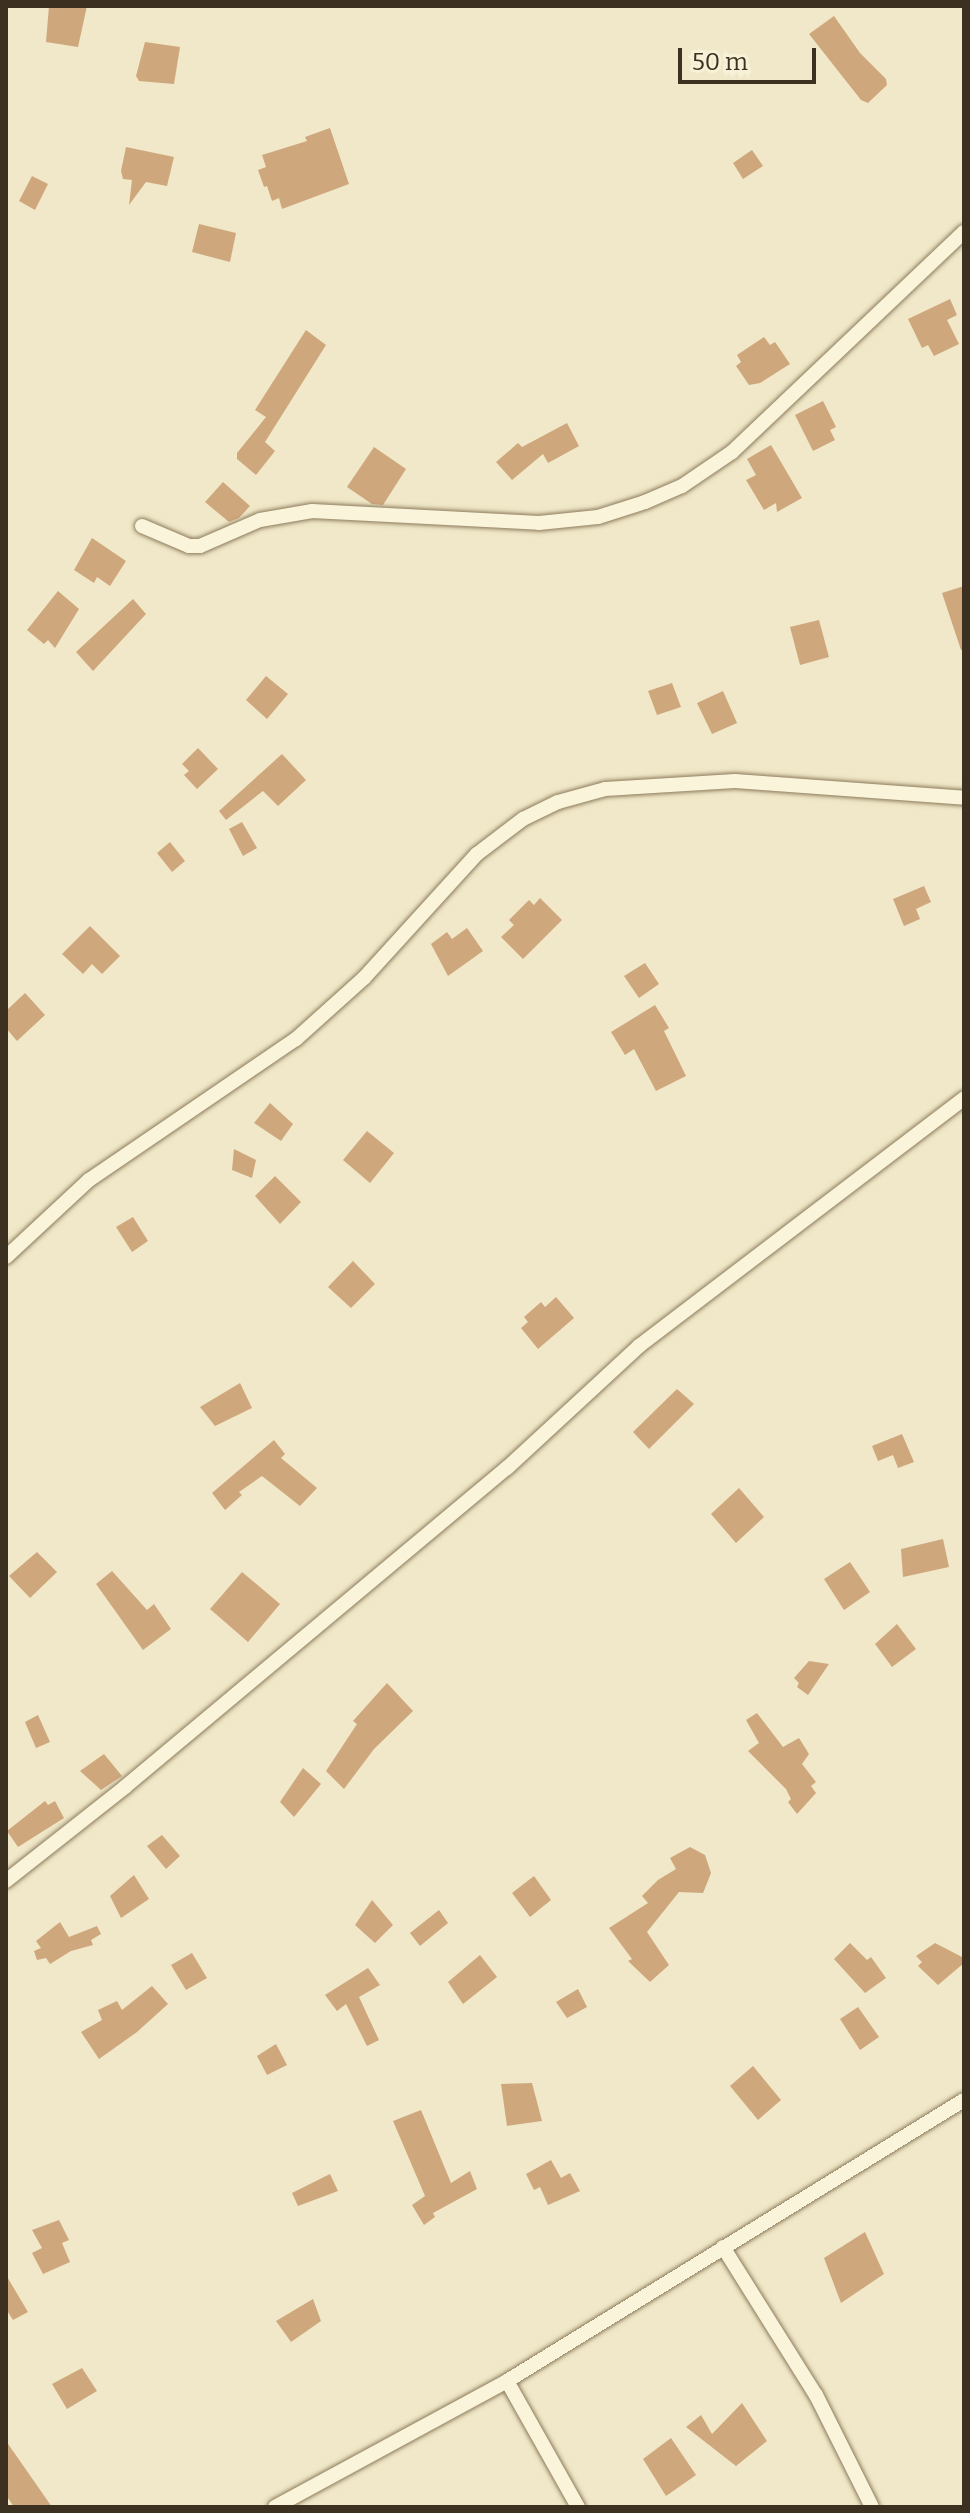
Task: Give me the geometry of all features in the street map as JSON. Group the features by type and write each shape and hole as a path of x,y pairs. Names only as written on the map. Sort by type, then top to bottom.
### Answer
{"street":[{"path":"142,526 189,546 200,546 260,520 312,511 539,523 598,517 645,502 682,486 732,452 964,232"},
{"path":"6,1257 89,1180 296,1039 364,978 477,854 523,819 558,802 605,789 735,781 964,798"},
{"path":"6,1881 125,1787 495,1478 639,1346 964,1098"},
{"path":"275,2507 507,2381 964,2100"},
{"path":"723,2247 816,2395 872,2507"},
{"path":"507,2381 578,2507"}],"building":[{"path":"49,6 87,6 78,47 46,42"},
{"path":"834,16 860,53 886,79 887,85 868,103 861,100 809,34"},
{"path":"145,42 180,47 174,84 139,81 136,76"},
{"path":"330,128 349,184 282,209 279,198 272,201 267,186 264,187 258,170 266,167 262,155 307,141 305,137"},
{"path":"126,147 174,157 167,186 146,182 129,205 132,180 123,179 121,171"},
{"path":"752,150 763,166 743,179 733,163"},
{"path":"32,176 48,184 35,210 19,201"},
{"path":"199,224 236,233 230,262 192,252"},
{"path":"950,299 957,315 947,320 959,344 934,356 928,345 922,348 908,319"},
{"path":"306,330 326,345 265,442 275,451 256,475 237,459 237,453 266,417 255,410"},
{"path":"764,337 770,345 775,342 790,364 760,383 749,385 736,366 741,362 737,355"},
{"path":"823,401 836,427 830,430 835,440 813,451 795,415"},
{"path":"567,423 579,446 548,463 543,454 512,480 496,462 518,443 522,447"},
{"path":"771,445 802,498 777,512 776,503 764,510 746,480 756,475 747,459"},
{"path":"374,447 406,469 383,505 372,504 347,487"},
{"path":"223,482 250,506 239,518 229,522 205,502"},
{"path":"92,538 126,561 110,586 97,577 94,583 74,570"},
{"path":"964,586 964,650 961,650 942,593"},
{"path":"58,591 79,609 55,648 48,640 44,644 27,630"},
{"path":"133,599 146,614 93,671 76,652"},
{"path":"819,620 829,657 800,665 790,627"},
{"path":"266,676 288,694 267,719 246,700"},
{"path":"672,683 681,707 657,715 648,691"},
{"path":"723,691 737,723 712,734 697,703"},
{"path":"198,748 218,769 197,789 184,775 189,771 182,764"},
{"path":"282,754 306,780 278,806 263,791 226,820 219,811"},
{"path":"242,822 257,848 243,856 229,829"},
{"path":"170,842 185,861 172,872 157,853"},
{"path":"924,886 931,902 916,909 920,919 904,926 893,899"},
{"path":"540,898 562,920 523,959 501,937 514,925 509,920 529,900 534,905"},
{"path":"90,926 120,956 102,974 92,964 83,974 62,954"},
{"path":"467,928 483,951 448,976 431,944 447,932 452,939"},
{"path":"645,963 659,984 639,998 624,976"},
{"path":"25,993 45,1015 17,1041 6,1028 6,1011"},
{"path":"655,1005 669,1028 664,1031 686,1076 656,1091 634,1049 625,1055 611,1032"},
{"path":"270,1103 293,1124 281,1141 254,1123"},
{"path":"367,1131 394,1153 370,1183 343,1160"},
{"path":"234,1149 256,1160 252,1178 232,1170"},
{"path":"275,1176 301,1202 280,1224 255,1196"},
{"path":"133,1217 148,1241 132,1252 116,1227"},
{"path":"353,1261 375,1284 351,1308 328,1287"},
{"path":"556,1297 574,1318 538,1349 521,1328 528,1322 524,1317 541,1302 545,1307"},
{"path":"240,1383 252,1408 215,1426 200,1407"},
{"path":"677,1389 694,1404 649,1449 633,1432"},
{"path":"902,1434 914,1462 898,1468 893,1455 878,1461 872,1446"},
{"path":"274,1440 285,1454 281,1458 317,1488 300,1506 262,1476 239,1492 242,1495 225,1510 212,1493"},
{"path":"739,1488 764,1517 736,1543 711,1514"},
{"path":"943,1539 949,1567 903,1577 901,1549"},
{"path":"37,1552 57,1572 30,1598 9,1576"},
{"path":"850,1562 870,1592 844,1610 824,1579"},
{"path":"112,1571 147,1610 154,1604 171,1629 143,1650 96,1584"},
{"path":"242,1572 280,1604 248,1642 210,1609"},
{"path":"897,1624 916,1649 892,1667 875,1644"},
{"path":"809,1661 829,1664 808,1695 797,1687 799,1683 794,1678"},
{"path":"387,1683 413,1711 374,1749 344,1789 326,1771 357,1724 353,1721"},
{"path":"757,1713 783,1747 799,1738 809,1754 802,1764 816,1782 811,1786 816,1793 797,1814 788,1802 791,1799 786,1789 748,1751 759,1743 746,1720"},
{"path":"38,1715 50,1742 36,1748 25,1722"},
{"path":"104,1754 122,1776 101,1790 80,1771"},
{"path":"303,1768 321,1784 294,1817 280,1802"},
{"path":"45,1801 48,1805 55,1801 64,1818 18,1847 7,1831"},
{"path":"162,1835 180,1856 166,1869 147,1846"},
{"path":"690,1847 705,1855 711,1873 703,1893 679,1892 647,1932 669,1965 650,1982 628,1961 632,1959 609,1928 648,1903 642,1896 658,1880 676,1869 670,1858"},
{"path":"134,1875 149,1899 121,1918 110,1896"},
{"path":"534,1876 551,1900 530,1917 512,1893"},
{"path":"372,1900 393,1925 375,1943 355,1925"},
{"path":"439,1910 448,1923 420,1946 410,1933"},
{"path":"60,1922 69,1937 97,1926 101,1934 91,1940 93,1945 71,1951 50,1964 46,1958 37,1960 34,1951 41,1948 36,1941"},
{"path":"850,1943 867,1960 871,1957 886,1978 865,1993 834,1959"},
{"path":"935,1943 964,1958 964,1963 938,1985 918,1966 922,1962 916,1956"},
{"path":"192,1953 207,1978 186,1990 171,1965"},
{"path":"480,1955 497,1977 463,2004 448,1982"},
{"path":"368,1968 380,1985 359,1997 379,2040 367,2046 346,2004 337,2011 325,1995"},
{"path":"152,1986 168,2004 137,2032 99,2059 81,2032 102,2020 98,2010 117,2001 122,2010"},
{"path":"578,1989 587,2007 567,2018 556,2002"},
{"path":"858,2007 879,2037 860,2050 840,2019"},
{"path":"276,2044 287,2065 267,2075 257,2056"},
{"path":"753,2066 781,2100 758,2120 730,2086"},
{"path":"532,2083 542,2121 507,2126 501,2084"},
{"path":"421,2110 451,2183 470,2171 477,2189 433,2213 435,2217 424,2225 412,2205 425,2196 393,2121"},
{"path":"551,2160 561,2178 570,2173 580,2191 548,2205 540,2187 534,2190 526,2174"},
{"path":"330,2174 338,2191 298,2206 292,2193"},
{"path":"59,2220 69,2240 62,2243 70,2262 43,2274 32,2253 42,2248 32,2230"},
{"path":"865,2232 884,2274 841,2303 824,2258"},
{"path":"6,2275 28,2312 13,2320 6,2309"},
{"path":"313,2299 321,2321 291,2342 276,2321"},
{"path":"82,2368 97,2391 67,2409 52,2384"},
{"path":"742,2403 767,2441 736,2466 686,2427 701,2415 712,2434"},
{"path":"671,2438 696,2475 666,2496 643,2459"},
{"path":"6,2441 52,2507 14,2507 6,2495"}]}
